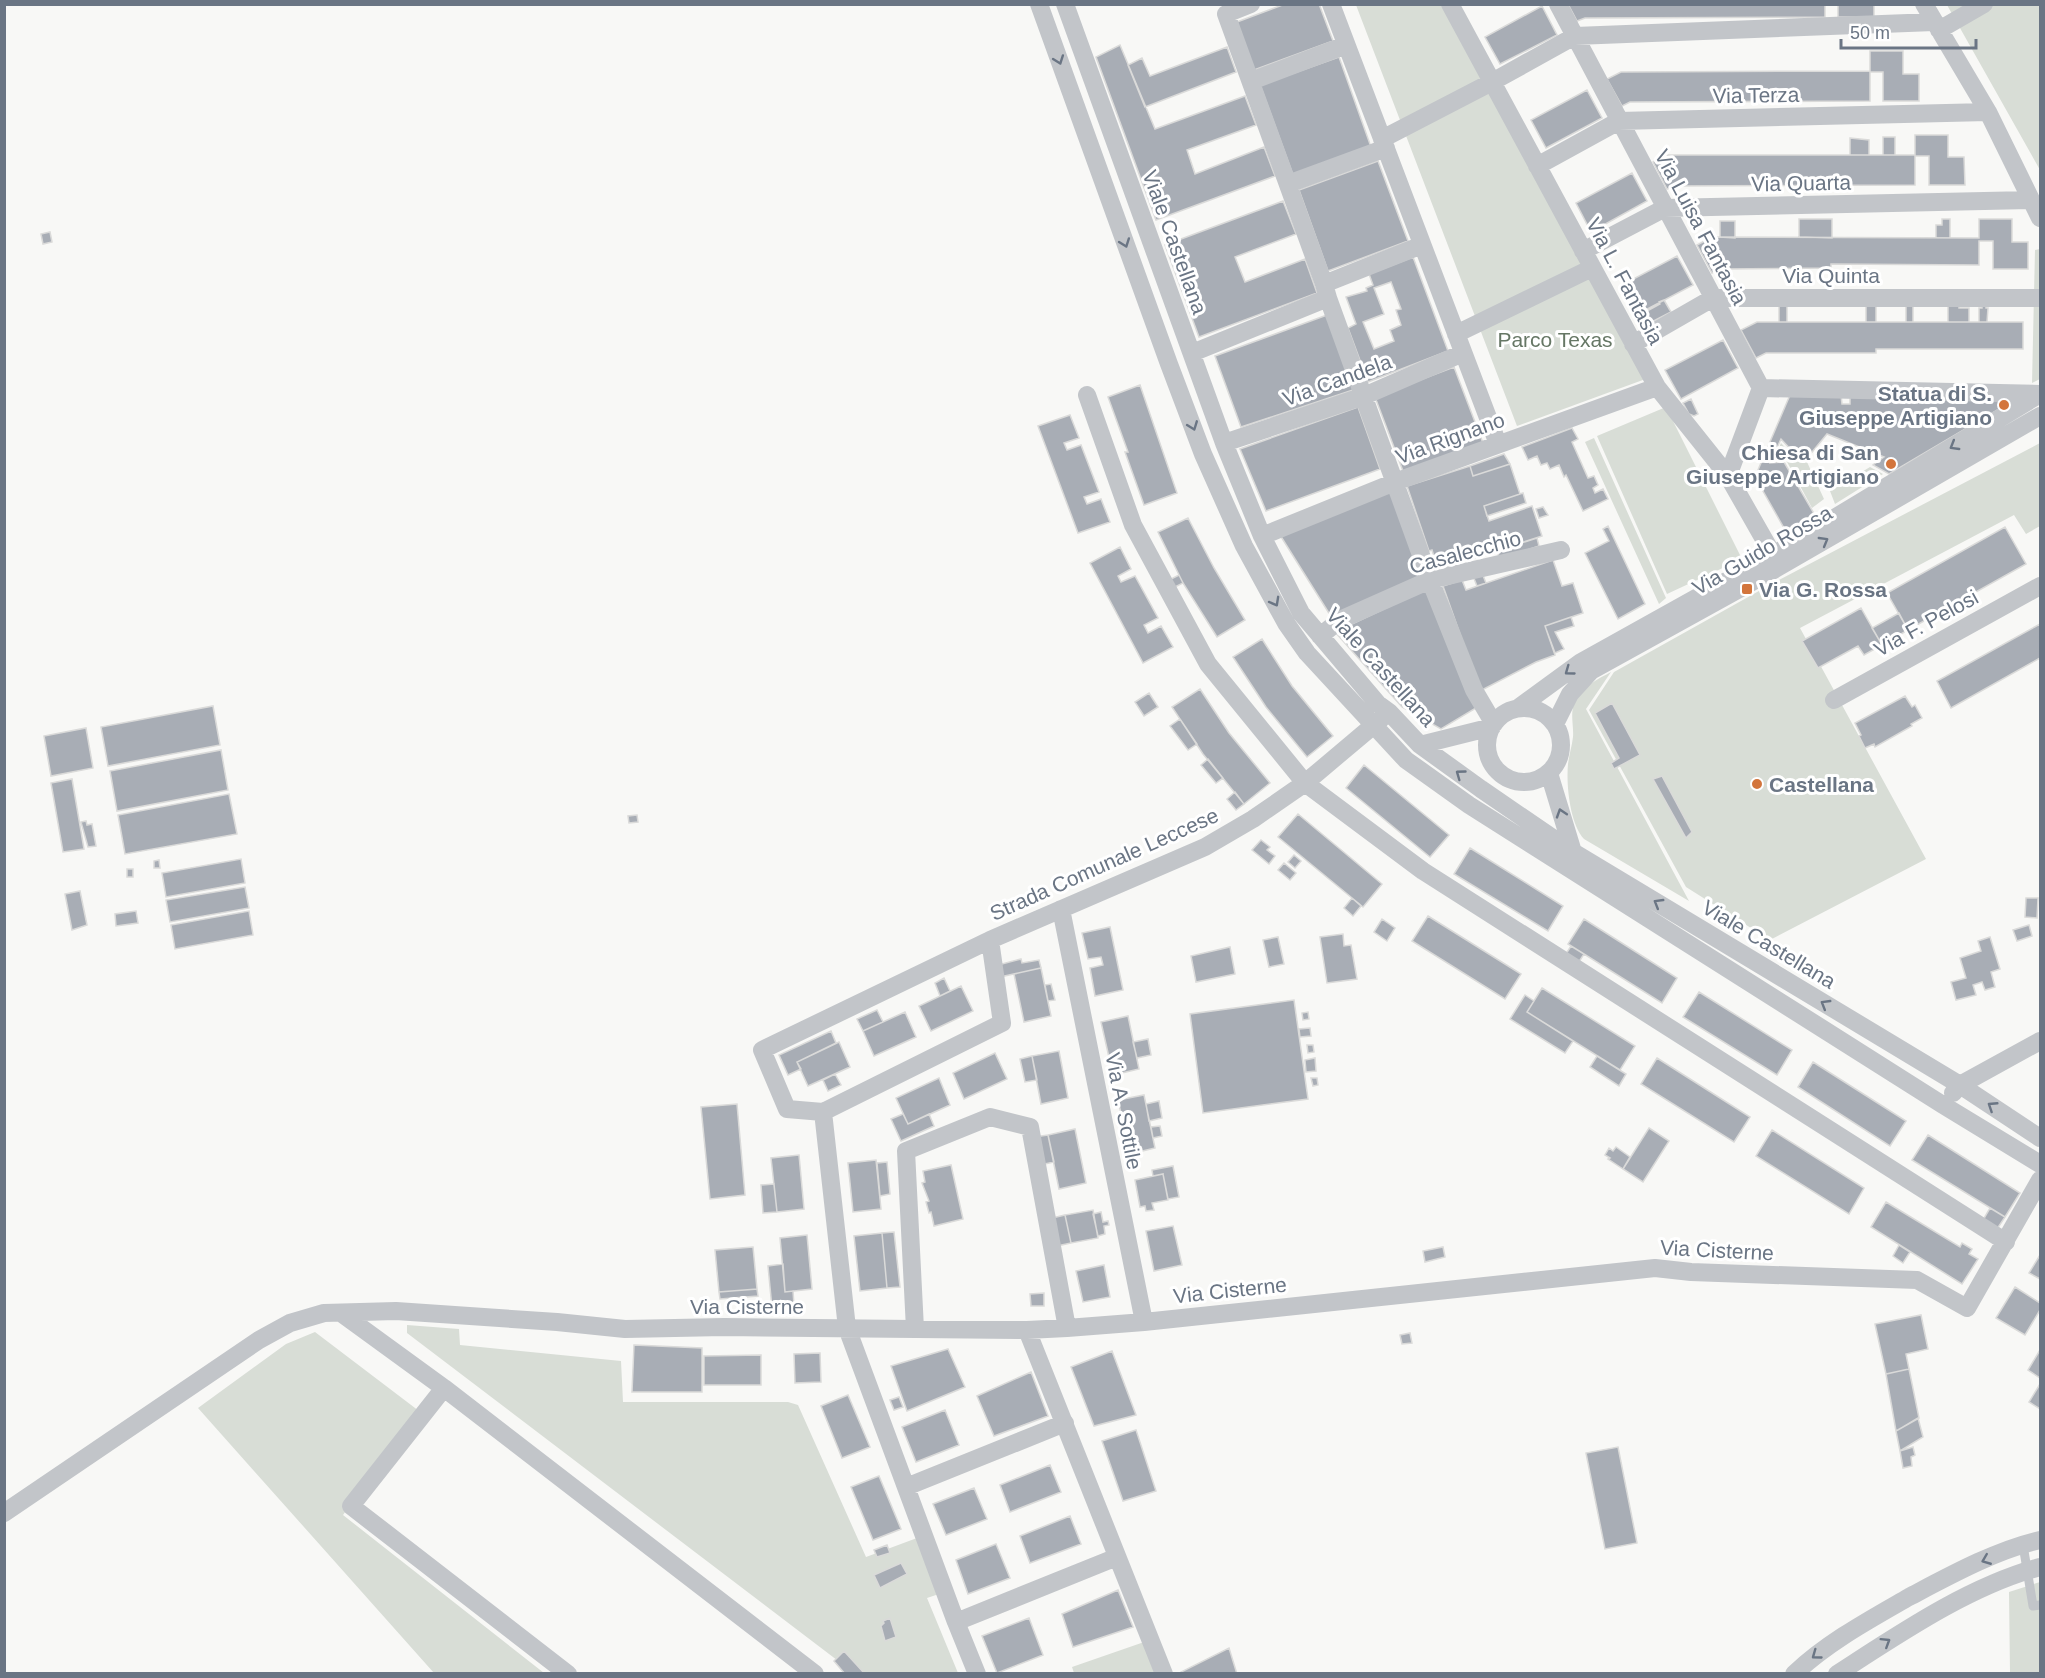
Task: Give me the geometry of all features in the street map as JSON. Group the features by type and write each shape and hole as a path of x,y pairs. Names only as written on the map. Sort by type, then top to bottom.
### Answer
{"street":[{"path":"1039,4 1203,454 1244,546 1286,623 1307,653 1406,760 1469,805 2040,1164"},
{"name":"Viale Castellana","path":"1065,4 1224,444 1262,536 1301,613 1378,704 1389,712 1420,745 1573,852 1959,1085 2040,1138"},
{"path":"1251,4 1226,14 1430,580 1474,690 1493,725"},
{"path":"1331,4 1498,444"},
{"name":"Via Luisa Fantasia","path":"1558,4 1761,388"},
{"path":"1924,4 1988,112 2040,218"},
{"path":"1288,184 1384,143 1575,36 1936,26 1984,4"},
{"name":"Via L. Fantasia","path":"1451,5 1657,387 1728,476 1775,561"},
{"path":"1251,81 1346,45"},
{"name":"Via Terza","path":"1537,166 1619,121 1988,112"},
{"name":"Via Quarta","path":"1583,251 1665,208 2030,200"},
{"path":"1192,353 1422,245"},
{"path":"1456,334 1593,268"},
{"name":"Via Quinta","path":"1633,344 1713,298 2040,298"},
{"name":"Via Candela","path":"1224,444 1364,396 1463,353"},
{"name":"Via Rignano","path":"1262,536 1395,482 1657,387"},
{"path":"1728,476 1761,388 2040,394"},
{"path":"1420,745 1493,725 1508,712 1518,708 1581,662 1775,561 2040,394"},
{"path":"1087,396 1133,525 1208,664 1305,783 1423,871 2006,1242"},
{"name":"Via Guido Rossa","path":"1555,724 1569,694 1592,671 1775,561 2040,416"},
{"name":"Casalecchio","path":"1320,636 1340,620 1430,580 1561,550"},
{"name":"Via F. Pelosi","path":"1834,700 2040,586"},
{"path":"1493,725 1488,737 1489,758 1502,774 1510,780 1531,782 1549,773 1556,765 1560,755 1562,744 1560,734 1555,724 1539,711 1518,708"},
{"name":"Strada Comunale Leccese","path":"823,1112 787,1109 762,1050 990,940 1205,847 1253,819 1305,783 1389,712"},
{"path":"1549,773 1573,852"},
{"path":"1469,805 1481,789 1502,774"},
{"name":"Via A. Sottile","path":"1061,909 1144,1322"},
{"path":"977,1674 847,1329 823,1112 1002,1023 990,940"},
{"path":"1943,1105 1959,1085 2040,1041"},
{"path":"915,1329 906,1151 990,1117 1030,1127 1067,1328"},
{"name":"Via Cisterne","path":"4,1513 259,1340 290,1323 324,1314 408,1312 625,1329 1027,1330 1144,1322 1655,1269 1917,1280 1967,1308 2040,1180"},
{"path":"341,1313 444,1389 814,1674"},
{"path":"1027,1330 1164,1674"},
{"path":"444,1389 351,1506 568,1674"},
{"path":"906,1487 1065,1423"},
{"path":"1794,1674 1809,1659 1855,1627 1955,1573 2040,1540"},
{"path":"956,1622 1117,1557"},
{"path":"1837,1674 1891,1639 1984,1587 2034,1569"}],"lane":[{"path":"2023,1545 2034,1569 2033,1606 2040,1605"}],"green space":[{"name":"Parco Texas","path":"1356,5 1450,5 1651,377 1517,426"},
{"path":"1947,5 2040,5 2040,170"},
{"path":"2040,249 2040,379 2032,383 2035,250"},
{"path":"1666,407 1742,559 1667,594 1597,436"},
{"path":"1594,438 1666,598 1659,604 1585,442"},
{"path":"1781,443 1794,457 1807,462 1824,499 1812,508 1786,460 1773,461"},
{"name":"Castellana","path":"2040,443 2040,526 2026,534 2014,515 1800,628 1926,859 1770,940 1686,887 1589,710 1614,672 1775,582"},
{"path":"1870,467 1883,474 1835,504 1830,491"},
{"path":"1611,672 1586,709 1689,901 1584,839 1575,824 1568,782 1574,704 1591,683"},
{"path":"407,1325 459,1329 460,1345 621,1361 623,1402 788,1402 798,1405 866,1557 917,1538 939,1594 927,1598 958,1673 854,1673 407,1333"},
{"path":"315,1332 419,1411 343,1515 544,1673 434,1673 198,1408 286,1344"},
{"path":"2040,1582 2040,1673 2010,1673 2009,1592"},
{"path":"1147,1641 1161,1673 1074,1673 1072,1667"}],"building":[{"path":"1285,4 1319,4 1333,41 1254,70 1237,22"},
{"path":"1568,4 1825,4 1825,17 1585,18 1577,21"},
{"path":"1838,4 1874,4 1874,17 1838,17"},
{"path":"1542,6 1557,35 1500,64 1485,37"},
{"path":"1120,45 1155,129 1245,96 1256,125 1187,150 1195,174 1264,147 1275,176 1156,220 1096,57"},
{"path":"1227,47 1236,72 1145,107 1128,65 1142,58 1150,76"},
{"path":"1870,51 1903,51 1903,74 1919,74 1919,101 1883,101 1883,72 1870,72 1870,101 1630,102 1622,106 1607,79 1621,72 1870,71"},
{"path":"1339,57 1371,147 1293,175 1260,85"},
{"path":"1587,90 1602,118 1546,148 1531,120"},
{"path":"1915,135 1948,135 1948,157 1964,157 1965,185 1929,185 1929,156 1915,156 1915,185 1675,186 1667,189 1653,162 1666,155 1915,155"},
{"path":"1883,137 1895,137 1895,155 1883,155"},
{"path":"1850,138 1869,140 1869,155 1850,155"},
{"path":"1378,161 1408,241 1328,271 1299,190"},
{"path":"1632,173 1647,201 1591,232 1576,203"},
{"path":"1283,201 1296,234 1235,257 1245,282 1305,259 1317,293 1199,337 1165,245"},
{"path":"1799,219 1832,219 1832,238 1799,237"},
{"path":"1942,219 1950,219 1950,238 1936,238 1936,225 1942,225"},
{"path":"1979,219 2012,219 2012,242 2028,242 2028,269 1993,269 1993,241 1979,241 1979,265 1831,264 1831,268 1721,269 1712,273 1697,245 1712,237 1979,238"},
{"path":"1720,221 1735,221 1735,238 1720,237"},
{"path":"50,232 52,242 43,244 41,234"},
{"path":"1677,256 1693,285 1636,315 1620,286"},
{"path":"1413,257 1448,351 1368,382 1348,328 1356,324 1346,297 1367,291 1366,288 1373,285 1369,274","holes":["1391,282 1401,309 1396,310 1401,325 1390,330 1394,341 1374,349 1363,322 1384,314 1374,288"]},
{"path":"1664,300 1671,312 1644,326 1638,316"},
{"path":"1906,304 1913,305 1913,322 1906,322"},
{"path":"1948,304 1959,304 1959,308 1969,308 1969,322 1948,322"},
{"path":"1866,305 1876,305 1876,322 1866,322"},
{"path":"1982,305 1988,308 1987,322 1979,322 1979,308 1982,308"},
{"path":"1779,306 1787,306 1787,322 1779,322"},
{"path":"1327,315 1356,389 1241,427 1215,356"},
{"path":"1757,322 2023,322 2023,349 1876,349 1876,353 1766,353 1756,358 1741,330"},
{"path":"1723,340 1738,368 1681,399 1665,370"},
{"path":"1454,367 1483,443 1403,471 1375,397"},
{"path":"1140,385 1177,493 1144,505 1108,397"},
{"name":"Chiesa di San Giuseppe Artigiano","path":"1790,395 1998,397 2001,408 1889,474 1873,465 1884,457 1827,434 1808,457 1795,454 1781,439 1770,463 1784,462 1816,517 1788,535 1755,477"},
{"path":"1841,395 1850,395 1850,404 1842,404"},
{"path":"1691,399 1698,414 1694,416 1689,414 1683,403"},
{"path":"1358,407 1380,469 1266,511 1240,449"},
{"path":"1070,415 1079,438 1064,443 1067,450 1081,445 1099,492 1084,497 1087,504 1101,499 1110,522 1078,533 1038,426"},
{"path":"1572,428 1578,439 1572,442 1588,478 1594,476 1598,485 1593,488 1595,493 1603,489 1608,499 1583,511 1559,465 1550,469 1547,463 1541,465 1537,456 1528,460 1522,447"},
{"path":"1504,454 1510,464 1473,476 1470,466"},
{"path":"1510,464 1520,494 1484,506 1489,521 1532,506 1542,536 1438,570 1432,550 1429,551 1407,486 1470,466 1473,476"},
{"path":"1392,488 1423,577 1332,618 1280,535"},
{"path":"1523,493 1526,503 1487,516 1484,506"},
{"path":"1543,507 1548,515 1539,518 1536,509"},
{"path":"1188,518 1245,620 1217,637 1183,583 1158,532"},
{"path":"1608,526 1645,604 1618,619 1585,553 1609,541 1603,529"},
{"path":"2005,527 2026,564 1908,630 1887,593"},
{"path":"1537,538 1539,546 1500,559 1497,551"},
{"path":"1120,547 1131,569 1118,576 1121,582 1135,576 1158,618 1144,625 1148,633 1161,626 1173,647 1143,663 1090,563"},
{"path":"1553,560 1562,586 1573,583 1583,613 1545,626 1555,655 1536,662 1480,691 1443,586 1462,580 1466,590"},
{"path":"1482,573 1486,583 1477,586 1473,576"},
{"path":"1179,575 1183,583 1173,588 1169,580"},
{"path":"1426,589 1476,708 1441,729 1402,707 1335,632"},
{"path":"1861,608 1882,645 1864,655 1858,646 1818,668 1802,641"},
{"path":"1899,613 1908,630 1882,645 1872,628"},
{"path":"1571,617 1574,626 1555,632 1564,649 1555,653 1545,626"},
{"path":"2040,624 2040,658 1951,708 1937,681"},
{"path":"1262,639 1292,686 1333,736 1307,757 1266,707 1233,657"},
{"path":"1200,689 1229,733 1270,783 1244,804 1203,754 1172,707"},
{"path":"1149,693 1158,707 1144,716 1135,702"},
{"path":"1905,696 1912,707 1915,705 1922,718 1875,747 1874,744 1865,748 1855,723"},
{"path":"1612,703 1640,755 1614,769 1611,763 1619,758 1595,713"},
{"path":"213,706 220,745 108,766 101,727"},
{"path":"1180,719 1197,744 1188,750 1170,726"},
{"path":"86,728 93,768 51,776 44,736"},
{"path":"221,750 228,790 117,811 110,771"},
{"path":"1208,759 1223,778 1216,783 1201,765"},
{"path":"1364,765 1449,835 1430,857 1346,788"},
{"path":"1662,776 1692,832 1686,838 1653,779"},
{"path":"72,779 84,849 63,852 51,783"},
{"path":"1235,792 1244,804 1236,810 1227,799"},
{"path":"229,794 237,834 125,854 118,815"},
{"path":"1298,814 1382,884 1363,907 1278,837"},
{"path":"637,815 638,822 629,823 628,816"},
{"path":"86,821 87,825 92,824 96,846 88,847 81,822"},
{"path":"1261,840 1270,847 1267,850 1275,856 1269,864 1252,850"},
{"path":"1470,848 1563,906 1548,931 1454,874"},
{"path":"1294,855 1301,861 1295,868 1288,862"},
{"path":"241,859 245,883 166,897 162,873"},
{"path":"159,860 160,868 154,868 154,861"},
{"path":"1284,863 1296,873 1290,880 1278,870"},
{"path":"127,869 133,869 133,877 127,877"},
{"path":"245,887 249,908 170,922 166,900"},
{"path":"80,891 87,925 72,930 65,894"},
{"path":"1352,898 1361,906 1353,916 1344,908"},
{"path":"2026,898 2038,898 2037,918 2025,917"},
{"path":"136,911 138,923 116,926 115,914"},
{"path":"249,911 253,935 175,949 171,925"},
{"path":"1428,916 1521,974 1505,999 1412,941"},
{"path":"1382,919 1395,928 1387,941 1374,932"},
{"path":"1584,919 1677,978 1662,1003 1568,944"},
{"path":"2029,925 2032,936 2017,941 2013,930"},
{"path":"1110,927 1123,990 1095,996 1090,968 1103,965 1101,957 1088,959 1082,933"},
{"path":"1343,934 1344,946 1351,945 1357,979 1327,983 1320,937"},
{"path":"1278,937 1284,964 1269,967 1263,940"},
{"path":"1990,937 2000,969 1991,972 1995,987 1985,990 1982,982 1973,985 1976,995 1956,1000 1951,982 1966,978 1960,958 1981,951 1978,941"},
{"path":"1571,946 1584,954 1577,965 1564,957"},
{"path":"1230,947 1235,974 1196,982 1191,956"},
{"path":"1021,959 1022,963 1039,960 1041,968 1000,977 998,965"},
{"path":"1041,968 1051,1016 1024,1022 1014,974"},
{"path":"944,978 950,991 940,996 935,983"},
{"path":"1051,984 1055,1000 1048,1001 1045,985"},
{"path":"961,986 973,1011 931,1031 919,1006"},
{"path":"1542,988 1635,1046 1620,1070 1527,1012"},
{"path":"1699,992 1792,1050 1777,1075 1683,1017"},
{"path":"1525,995 1534,1001 1527,1012 1573,1041 1565,1053 1510,1019"},
{"path":"1294,1000 1308,1099 1203,1113 1190,1014"},
{"path":"877,1010 883,1022 863,1031 857,1019"},
{"path":"905,1012 916,1037 874,1056 863,1031"},
{"path":"1308,1012 1309,1019 1303,1020 1302,1013"},
{"path":"1128,1016 1139,1069 1113,1075 1101,1022"},
{"path":"1310,1028 1311,1036 1300,1037 1299,1029"},
{"path":"831,1031 836,1043 797,1062 801,1069 788,1075 779,1055"},
{"path":"1148,1039 1151,1055 1137,1058 1133,1042"},
{"path":"839,1042 850,1067 808,1086 797,1062"},
{"path":"1307,1045 1313,1045 1314,1052 1308,1053"},
{"path":"1059,1051 1068,1098 1041,1104 1032,1056"},
{"path":"995,1053 1007,1079 964,1099 953,1073"},
{"path":"1032,1056 1037,1080 1025,1082 1020,1059"},
{"path":"1597,1056 1626,1074 1619,1086 1590,1067"},
{"path":"1315,1058 1316,1071 1306,1072 1305,1060"},
{"path":"1657,1058 1750,1117 1734,1142 1641,1084"},
{"path":"1813,1062 1906,1121 1890,1146 1798,1087"},
{"path":"835,1074 841,1085 828,1091 823,1080"},
{"path":"939,1078 950,1105 908,1124 896,1098"},
{"path":"1311,1078 1317,1078 1318,1085 1313,1086"},
{"path":"1144,1095 1155,1148 1130,1154 1118,1100"},
{"path":"1159,1101 1162,1118 1149,1121 1146,1104"},
{"path":"737,1104 745,1195 710,1199 701,1107"},
{"path":"903,1114 908,1124 929,1114 934,1126 901,1141 891,1119"},
{"path":"1160,1126 1162,1136 1153,1138 1151,1127"},
{"path":"1649,1128 1669,1141 1643,1182 1623,1169"},
{"path":"1075,1129 1086,1183 1059,1189 1048,1135"},
{"path":"1772,1130 1864,1188 1849,1214 1756,1156"},
{"path":"1048,1135 1054,1162 1040,1165 1034,1137"},
{"path":"1928,1135 2020,1193 2005,1217 1912,1160"},
{"path":"1616,1147 1630,1157 1623,1169 1605,1155 1609,1148 1613,1151"},
{"path":"799,1155 804,1209 777,1212 771,1158"},
{"path":"876,1160 881,1209 853,1212 848,1163"},
{"path":"887,1162 890,1194 880,1196 877,1163"},
{"path":"951,1165 963,1219 934,1226 926,1202 929,1201 922,1183 925,1182 923,1171"},
{"path":"1173,1166 1179,1197 1168,1199 1163,1174 1153,1176 1152,1170"},
{"path":"1163,1174 1168,1200 1152,1203 1154,1210 1146,1211 1145,1206 1140,1207 1135,1180"},
{"path":"774,1184 777,1212 763,1213 761,1185"},
{"path":"1886,1202 1960,1247 1962,1243 1972,1249 1969,1254 1978,1259 1962,1284 1871,1227"},
{"path":"1990,1208 2005,1217 1997,1229 1983,1220"},
{"path":"1093,1210 1098,1238 1071,1243 1065,1215"},
{"path":"1101,1212 1103,1222 1108,1221 1109,1225 1104,1226 1105,1234 1098,1236 1093,1214"},
{"path":"1065,1215 1071,1243 1057,1246 1052,1218"},
{"path":"1173,1226 1182,1265 1154,1271 1146,1231"},
{"path":"894,1232 900,1287 887,1288 882,1233"},
{"path":"882,1233 887,1288 860,1291 854,1236"},
{"path":"807,1235 812,1289 785,1292 780,1238"},
{"path":"1899,1245 1910,1252 1903,1263 1893,1256"},
{"path":"753,1247 757,1289 719,1292 715,1250"},
{"path":"1443,1247 1445,1257 1425,1262 1423,1251"},
{"path":"2040,1255 2040,1279 2029,1273"},
{"path":"783,1264 785,1292 793,1291 794,1305 772,1308 768,1266"},
{"path":"1104,1265 1110,1297 1083,1302 1076,1271"},
{"path":"2015,1287 2040,1303 2040,1310 2025,1335 1996,1318"},
{"path":"757,1289 758,1296 720,1299 719,1292"},
{"path":"1044,1293 1044,1306 1031,1306 1030,1294"},
{"path":"1921,1315 1928,1349 1906,1354 1909,1369 1886,1374 1875,1324"},
{"path":"1410,1333 1412,1343 1402,1344 1400,1335"},
{"path":"634,1345 702,1348 702,1392 632,1392"},
{"path":"948,1349 965,1387 907,1411 891,1366"},
{"path":"2040,1350 2040,1378 2028,1370"},
{"path":"1112,1351 1136,1415 1094,1426 1071,1367"},
{"path":"820,1353 821,1382 795,1383 794,1354"},
{"path":"761,1355 761,1385 704,1385 704,1356"},
{"path":"1909,1369 1919,1418 1896,1431 1886,1374"},
{"path":"1031,1372 1048,1416 994,1436 977,1396"},
{"path":"2040,1384 2040,1409 2029,1402"},
{"path":"848,1395 870,1447 842,1458 821,1406"},
{"path":"899,1397 903,1407 894,1410 890,1400"},
{"path":"945,1410 959,1445 916,1462 902,1427"},
{"path":"1918,1418 1923,1437 1900,1451 1896,1431"},
{"path":"1136,1430 1156,1491 1123,1501 1102,1441"},
{"path":"1618,1447 1637,1543 1605,1549 1586,1453"},
{"path":"1913,1447 1915,1455 1911,1457 1912,1466 1903,1468 1900,1451"},
{"path":"1050,1465 1061,1492 1010,1512 1000,1485"},
{"path":"879,1476 901,1529 873,1540 851,1487"},
{"path":"974,1488 987,1519 946,1535 933,1504"},
{"path":"1070,1516 1081,1544 1030,1563 1020,1536"},
{"path":"996,1544 1010,1578 968,1594 956,1560"},
{"path":"887,1545 890,1553 877,1557 874,1550"},
{"path":"901,1563 907,1574 880,1588 874,1575"},
{"path":"1118,1590 1133,1627 1073,1647 1062,1614"},
{"path":"890,1618 896,1637 885,1641 881,1626 883,1621"},
{"path":"1029,1618 1043,1655 997,1673 982,1636"},
{"path":"1229,1648 1237,1674 1182,1674 1181,1672"},
{"path":"844,1651 865,1674 845,1674 834,1661"}],"place":[{"name":"Statua di S. Giuseppe Artigiano","path":"2004,405"},
{"name":"Chiesa di San Giuseppe Artigiano","path":"1891,464"},
{"name":"Via G. Rossa","path":"1747,589"},
{"name":"Castellana","path":"1757,784"}]}
